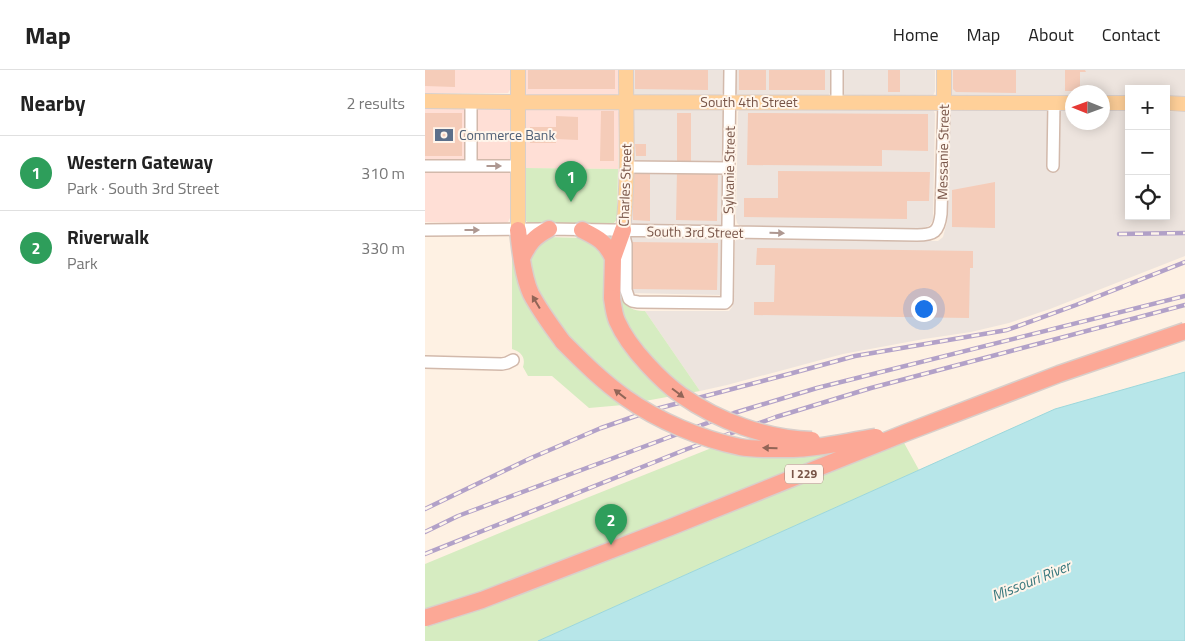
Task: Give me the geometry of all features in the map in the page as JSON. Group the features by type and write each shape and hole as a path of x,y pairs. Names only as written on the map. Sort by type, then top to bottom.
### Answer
{"highway":[{"path":"521,258 527,246 535,237 549,229"},
{"path":"518,230 521,258 531,293 563,342 625,398 674,426 717,441 742,447 794,449 829,446 905,433"},
{"path":"582,230 601,240 613,258"},
{"path":"623,230 613,258 612,298 616,319 625,337 636,352 650,368 679,394 731,421 777,436 833,440 874,438 921,427"},
{"name":"I 229","path":"425,623 1057,374 1185,331"},
{"name":"I 229","path":"763,490 1059,374 1185,331"},
{"name":"I 229","path":"425,618 482,600 675,525"}],"main road":[{"path":"518,230 519,70"},
{"name":"Charles Street","path":"623,230 626,167 626,70"},
{"name":"Messanie Street","path":"943,102 944,70"},
{"name":"South 4th Street","path":"425,100 518,102 1065,103"},
{"path":"1110,103 1125,103"},
{"path":"1170,104 1185,104"}],"street":[{"name":"Sylvanie Street","path":"727,301 731,70"},
{"path":"837,70 837,102"},
{"path":"471,101 471,166"},
{"name":"Messanie Street","path":"935,232 939,226 941,214 943,102"},
{"path":"1053,166 1054,103"},
{"path":"425,166 518,166"},
{"path":"626,167 729,168"},
{"name":"South 3rd Street","path":"425,230 549,229 917,235 935,232"},
{"name":"Charles Street","path":"623,230 626,244 626,290 632,301 725,303 727,301"},
{"path":"425,362 502,364 513,360"}],"shaded area":[{"path":"425,70 511,70 511,88 508,93 428,93 425,95"},
{"path":"524,70 620,70 620,90 615,95 528,95 525,93 524,88"},
{"path":"631,70 724,70 723,93 720,95 635,95 631,93"},
{"path":"735,70 830,70 830,93 824,97 739,95 736,94 735,89"},
{"path":"840,70 935,70 935,91 933,96 929,97 843,96 840,94"},
{"path":"948,70 1185,70 1185,99 1170,98 1170,85 1125,85 1125,98 1110,98 1110,85 1065,85 1065,97 952,96 949,94"},
{"path":"425,106 427,109 486,109 491,106 509,108 511,112 510,218 508,222 504,224 425,222"},
{"path":"527,107 617,109 619,113 618,169 524,168 524,110"},
{"path":"632,107 722,109 724,111 723,222 721,225 630,223"},
{"path":"740,109 934,111 933,220 929,226 916,229 740,226 736,218 738,112"},
{"path":"949,111 1065,111 1065,130 1110,130 1110,111 1125,111 1125,220 1170,220 1170,112 1185,112 1185,256 1050,309 1009,323 971,332 843,354 700,391 645,311 729,311 734,301 735,242 737,238 938,241 943,237 947,222 947,114"},
{"path":"631,237 721,238 723,240 722,295 630,293"}],"green space":[{"path":"524,168 618,169 617,219 610,225 529,223 526,221 525,216"},
{"path":"547,237 583,238 598,244 604,257 604,295 617,259 622,299 631,308 645,311 700,391 623,405 589,408 552,376 528,376 523,367 524,360 522,355 512,349 512,238 537,291 528,255"},
{"path":"903,441 919,470 538,641 425,641 425,564 714,447"}],"water":[{"name":"Missouri River","path":"1185,372 1185,641 538,641 1055,409"}],"building":[{"path":"425,70 455,70 455,87 425,86"},
{"path":"528,70 615,70 615,89 528,89"},
{"path":"635,70 708,70 708,90 635,89"},
{"path":"739,70 766,70 766,90 739,90"},
{"path":"769,70 825,70 825,90 769,90"},
{"path":"888,70 900,70 900,92 888,92"},
{"path":"953,70 1016,70 1016,93 956,92 953,89"},
{"path":"1065,70 1085,70 1086,72 1080,72 1080,85 1065,85"},
{"path":"601,111 614,111 614,161 600,161"},
{"name":"Commerce Bank","path":"425,113 462,113 462,156 425,156"},
{"path":"677,113 691,113 691,162 677,162"},
{"path":"748,113 928,114 928,151 882,150 882,166 747,165"},
{"path":"556,116 578,117 578,140 556,139 556,143 530,143 530,127 556,127"},
{"path":"635,144 646,144 646,156 636,156"},
{"path":"633,170 650,170 650,221 633,220"},
{"path":"677,170 718,171 717,221 676,220"},
{"path":"778,171 930,172 929,201 907,201 907,219 744,217 744,198 778,198"},
{"path":"995,182 995,228 952,227 952,190"},
{"path":"631,242 718,243 717,290 631,289"},
{"path":"757,248 973,251 973,268 970,268 969,318 754,315 754,302 774,302 775,265 756,265"}],"railway":[{"path":"1119,234 1185,233"},
{"path":"425,509 531,458 601,428 656,409 855,356 1007,330 1185,262"},
{"path":"425,532 458,516 734,413 817,388 1185,296"},
{"path":"425,554 687,449 776,417 871,388 1185,305"}],"place":[{"name":"Commerce Bank","path":"444,135"},
{"name":"Western Gateway","path":"571,202"},
{"name":"Riverwalk","path":"611,545"}]}
